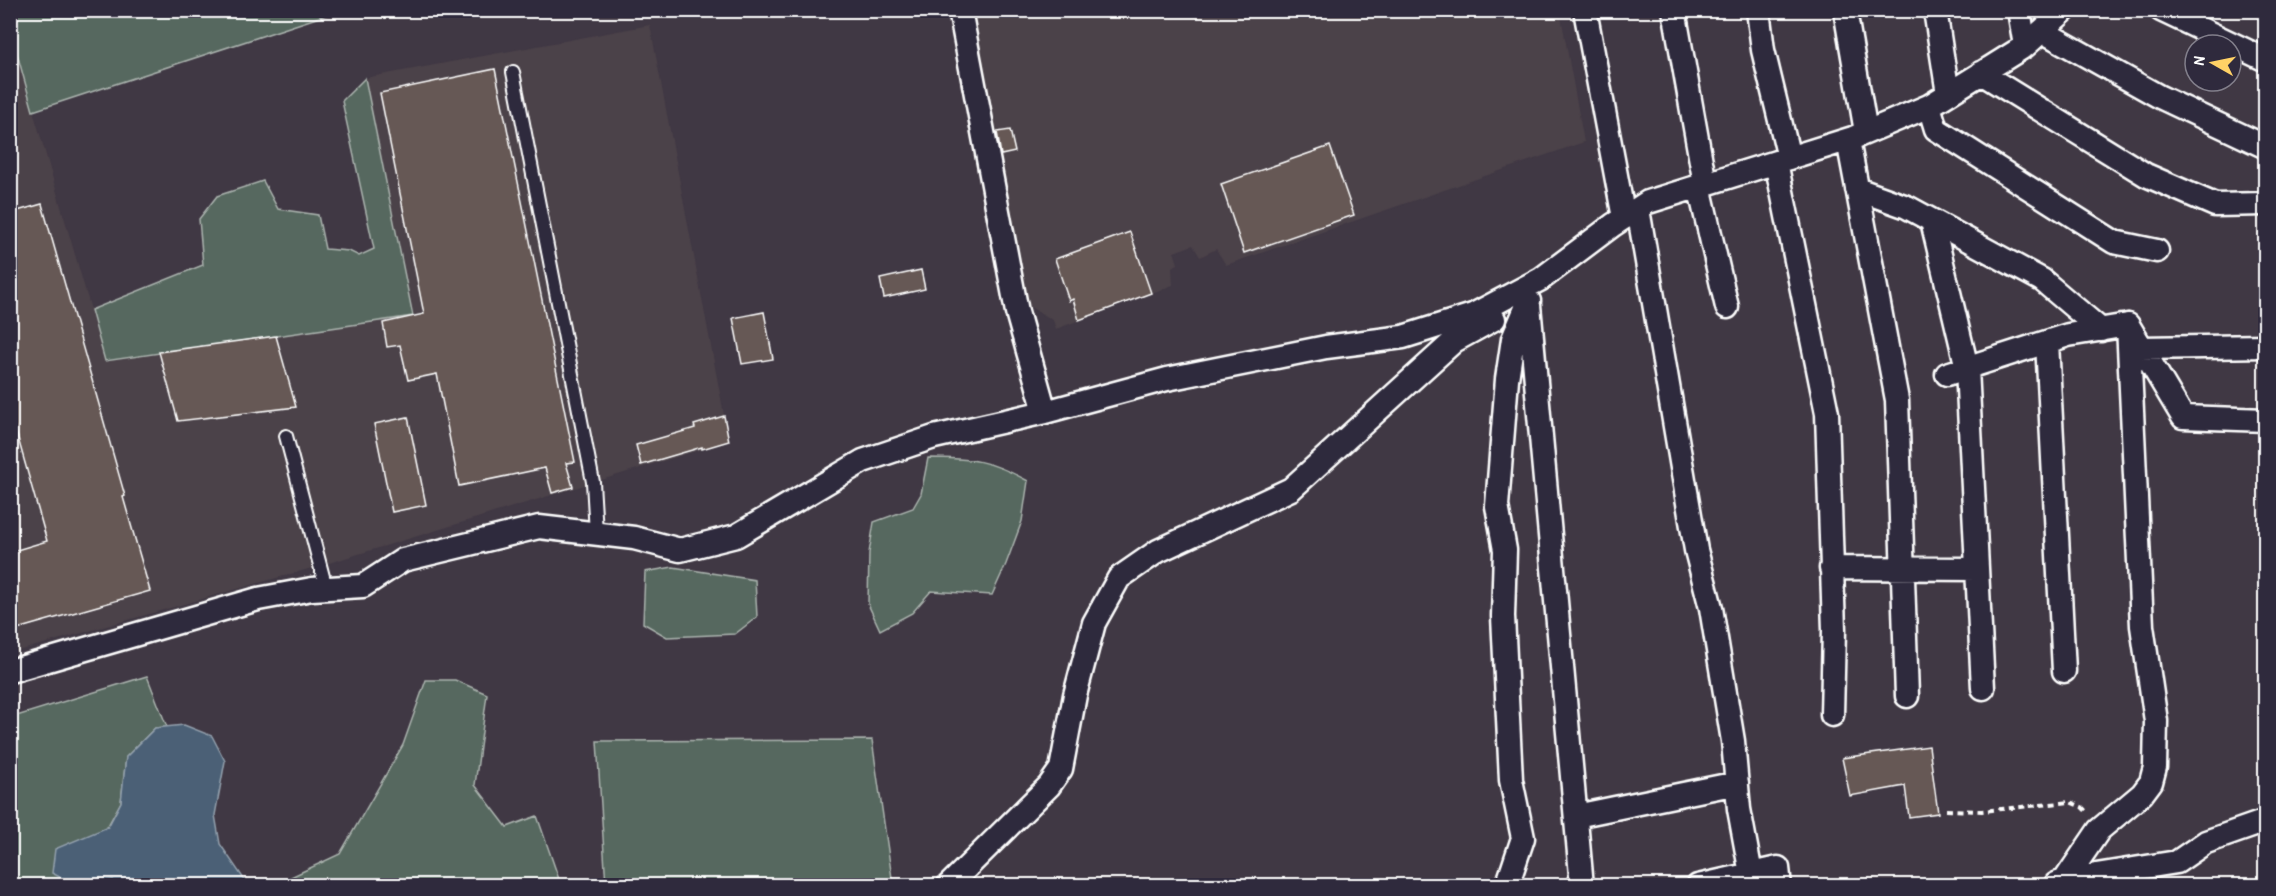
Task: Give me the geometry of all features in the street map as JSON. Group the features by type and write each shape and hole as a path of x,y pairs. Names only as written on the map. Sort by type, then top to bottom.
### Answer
{"street":[{"path":"960,10 1017,312 1045,412"},
{"path":"1585,10 1631,213 1696,550 1711,608 1733,741 1739,808 1751,874"},
{"path":"1674,10 1702,185 1727,307"},
{"path":"1758,10 1763,50 1827,413 1834,630 1832,715"},
{"path":"1845,10 1857,136 1857,189 1897,400 1907,696"},
{"path":"1935,10 1938,100 1936,129 2114,242 2157,251"},
{"path":"2019,10 2025,46"},
{"path":"10,672 258,599 326,588 363,586 403,560 539,527 634,538 680,550 736,536 863,461 934,437 1045,412 1167,379 1326,347 1402,337 1463,318 1541,279 1648,202 1857,136 1938,100 2025,46 2065,10"},
{"path":"2161,10 2265,60"},
{"path":"2042,31 2160,97 2265,147"},
{"path":"1981,73 2146,175 2215,205 2265,204"},
{"path":"1857,189 1907,207 2042,280 2101,330"},
{"path":"1932,220 1957,371 1977,569 1983,688"},
{"path":"948,885 1049,786 1060,769 1075,695 1094,622 1119,578 1158,551 1290,489 1454,341 1558,283 1604,232"},
{"path":"1529,301 1582,885"},
{"path":"1507,885 1523,838 1511,780 1503,616 1505,550 1497,506 1512,339 1529,301"},
{"path":"1957,371 2067,335 2128,325"},
{"path":"2128,325 2183,417 2265,420"},
{"path":"2058,883 2099,830 2142,794 2151,782 2155,767 2156,721 2142,626 2128,325"},
{"path":"2047,342 2064,670"},
{"path":"2141,348 2265,346"},
{"path":"1831,568 1977,569"},
{"path":"1576,816 1737,783"},
{"path":"2058,883 2177,862 2206,842 2265,821"},
{"path":"1698,885 1778,868 1780,885"}],"lane":[{"path":"513,72 593,482 596,533"},
{"path":"286,436 326,588"}],"path":[{"path":"1946,810 1982,811 2070,802 2082,807 2099,830"}],"shaded area":[{"path":"972,11 1560,11 1584,142 1226,265 1216,249 1200,257 1193,245 1174,252 1178,264 1172,267 1173,285 1056,329 1053,320 1025,304"},
{"path":"650,25 729,441 319,566 11,653 10,32 106,361 412,316 365,78"}],"green space":[{"path":"11,10 338,11 33,111 11,32"},
{"path":"365,78 413,316 105,361 91,310 203,265 199,219 217,196 263,181 278,209 318,215 325,249 349,251 359,256 374,249 342,101"},
{"path":"928,458 991,464 1028,481 1022,521 992,595 931,591 912,613 880,630 868,604 869,553 874,522 913,508 921,494"},
{"path":"673,567 755,580 757,617 735,634 667,637 643,623 645,572"},
{"path":"147,676 167,727 155,728 126,757 121,802 75,885 11,885 10,718"},
{"path":"426,680 455,680 487,694 475,785 507,827 537,816 561,885 281,885 291,877 340,854 403,745"},
{"path":"872,740 893,885 606,885 597,741"},
{"path":"113,880 121,885 75,885"}],"water":[{"path":"184,725 212,736 225,761 215,815 220,844 248,885 121,886 113,880 75,885 52,873 55,849 108,827 121,802 126,757 155,728"}],"building":[{"path":"495,69 575,462 566,463 573,487 552,493 545,468 459,486 437,374 408,380 400,345 387,347 383,323 424,314 380,93"},
{"path":"1010,130 1015,152 1001,155 997,132"},
{"path":"1330,146 1354,215 1244,253 1221,184"},
{"path":"42,204 150,591 10,631 10,552 47,541 10,410 10,213"},
{"path":"1130,232 1151,293 1079,320 1073,299 1069,301 1055,259"},
{"path":"921,270 925,289 884,298 880,279"},
{"path":"764,312 773,359 742,364 733,318"},
{"path":"276,336 296,407 178,421 159,352"},
{"path":"724,416 729,441 641,465 636,445 695,428 694,425"},
{"path":"408,417 426,505 392,512 374,424"},
{"path":"1929,746 1938,813 1909,817 1905,786 1850,796 1842,758"}]}
